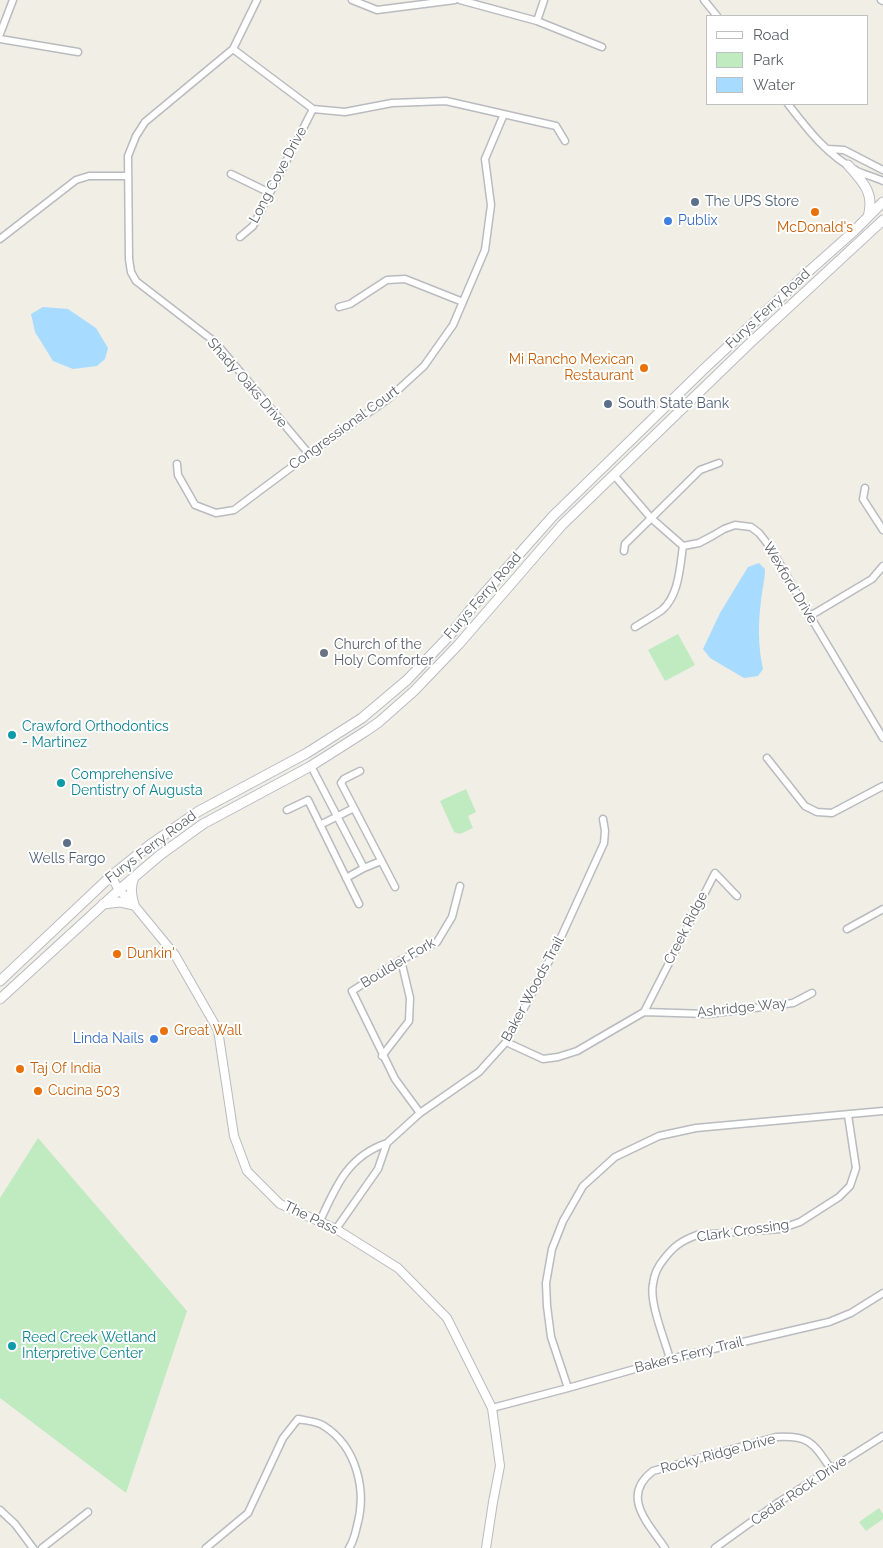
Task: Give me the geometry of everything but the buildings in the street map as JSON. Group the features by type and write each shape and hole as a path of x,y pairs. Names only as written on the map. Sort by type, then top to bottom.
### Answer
{"main road":[{"path":"848,165 863,182 870,195 871,208 868,217"},
{"name":"Furys Ferry Road","path":"0,981 111,876 152,844 199,811 307,753 366,715 400,686 451,634 474,605 553,516 711,362 883,202"},
{"name":"Furys Ferry Road","path":"0,999 160,854 203,824 311,766 379,722 414,691 460,644 562,525 749,344 883,220"},
{"path":"103,904 120,902 134,905 131,884 134,877"}],"street":[{"path":"0,34 13,0"},
{"name":"Shady Oaks Drive","path":"257,0 233,49 145,122 136,136 128,156 129,259 131,272 136,281 215,342 309,454"},
{"path":"352,0 377,10 455,0"},
{"path":"460,0 537,21 602,47"},
{"path":"537,21 544,0"},
{"path":"704,0 716,15"},
{"path":"0,39 78,52"},
{"path":"233,49 313,109 345,112 392,103 446,101 556,126 565,141"},
{"path":"789,105 816,140 826,149 858,171 883,180"},
{"name":"Long Cove Drive","path":"240,237 253,226 313,109"},
{"name":"Congressional Court","path":"176,464 178,476 195,505 216,513 234,510 309,454 388,399 424,366 453,325 485,250 491,205 485,159 504,114"},
{"path":"826,149 844,150 883,170"},
{"path":"231,174 270,193"},
{"path":"0,239 76,180 89,176 128,176"},
{"path":"339,307 350,304 387,280 405,279 463,302"},
{"path":"624,551 625,544 700,470 719,463"},
{"path":"614,475 651,518 683,546 678,579 672,596 664,609 635,627"},
{"path":"865,488 863,499 883,530"},
{"name":"Wexford Drive","path":"683,546 699,543 735,525 752,527 759,533 770,547 883,738"},
{"path":"810,616 872,578 883,566"},
{"path":"767,758 805,806 818,812 832,813 883,786"},
{"path":"311,766 364,868"},
{"path":"360,771 344,779 341,783 395,887"},
{"path":"287,810 308,800 359,904"},
{"path":"320,825 354,808"},
{"name":"Baker Woods Trail","path":"320,1221 335,1188 352,1164 367,1151 387,1143 420,1113 479,1072 506,1042 557,946 604,843 603,819"},
{"path":"346,878 382,861"},
{"name":"Creek Ridge","path":"644,1012 715,873 737,896"},
{"name":"The Pass","path":"111,876 119,890 134,905 175,955 218,1030 234,1136 247,1171 280,1204 336,1229 398,1268 447,1318 492,1408 500,1466 486,1548"},
{"name":"Boulder Fork","path":"420,1113 394,1079 352,991 401,960 437,942 452,917 460,886"},
{"path":"847,928 883,909"},
{"path":"382,1056 408,1021 410,998 401,960"},
{"name":"Ashridge Way","path":"644,1012 708,1014 793,1003 812,993"},
{"path":"506,1042 543,1059 558,1057 577,1051 644,1012"},
{"path":"568,1388 551,1337 547,1306 546,1283 552,1249 563,1221 583,1186 615,1157 659,1136 696,1128 883,1111"},
{"name":"Clark Crossing","path":"670,1359 655,1307 652,1285 659,1266 673,1247 697,1235 780,1229 800,1222 839,1197 850,1186 856,1168 848,1115"},
{"name":"Baker Woods Trail","path":"336,1229 378,1169 387,1143"},
{"name":"Bakers Ferry Trail","path":"492,1408 670,1359 829,1322 851,1313 883,1293"},
{"path":"206,1548 248,1513 282,1438 298,1419 324,1426 342,1441 355,1464 361,1487 361,1514 349,1548"},
{"name":"Rocky Ridge Drive","path":"665,1548 640,1512 637,1496 645,1477 653,1471 776,1437 793,1436 808,1441 817,1449 831,1469"},
{"name":"Cedar Rock Drive","path":"715,1548 779,1502 883,1436"},
{"path":"0,1510 15,1524 33,1548"},
{"path":"42,1548 88,1512"}],"green space":[{"path":"678,634 695,665 665,681 648,650"},
{"path":"466,789 476,812 468,816 473,828 460,834 454,832 440,801"},
{"path":"38,1138 187,1311 126,1493 0,1398 0,1198"},
{"path":"879,1508 883,1514 883,1519 866,1531 859,1522"}],"water":[{"path":"43,307 68,309 96,328 108,348 105,359 97,366 73,369 53,361 35,332 31,314"},
{"path":"759,563 765,569 759,626 759,644 763,669 758,676 744,678 710,658 703,649 720,613 748,567"}],"place":[{"name":"The UPS Store","path":"695,202"},
{"name":"McDonald's","path":"815,212"},
{"name":"Publix","path":"668,221"},
{"name":"Mi Rancho Mexican Restaurant","path":"644,368"},
{"name":"South State Bank","path":"608,404"},
{"name":"Church of the Holy Comforter","path":"324,653"},
{"name":"Crawford Orthodontics - Martinez","path":"12,735"},
{"name":"Comprehensive Dentistry of Augusta","path":"61,783"},
{"name":"Wells Fargo","path":"67,843"},
{"name":"Dunkin'","path":"117,954"},
{"name":"Great Wall","path":"164,1031"},
{"name":"Linda Nails","path":"154,1039"},
{"name":"Taj Of India","path":"20,1069"},
{"name":"Cucina 503","path":"38,1091"},
{"name":"Reed Creek Wetland Interpretive Center","path":"12,1346"}]}
